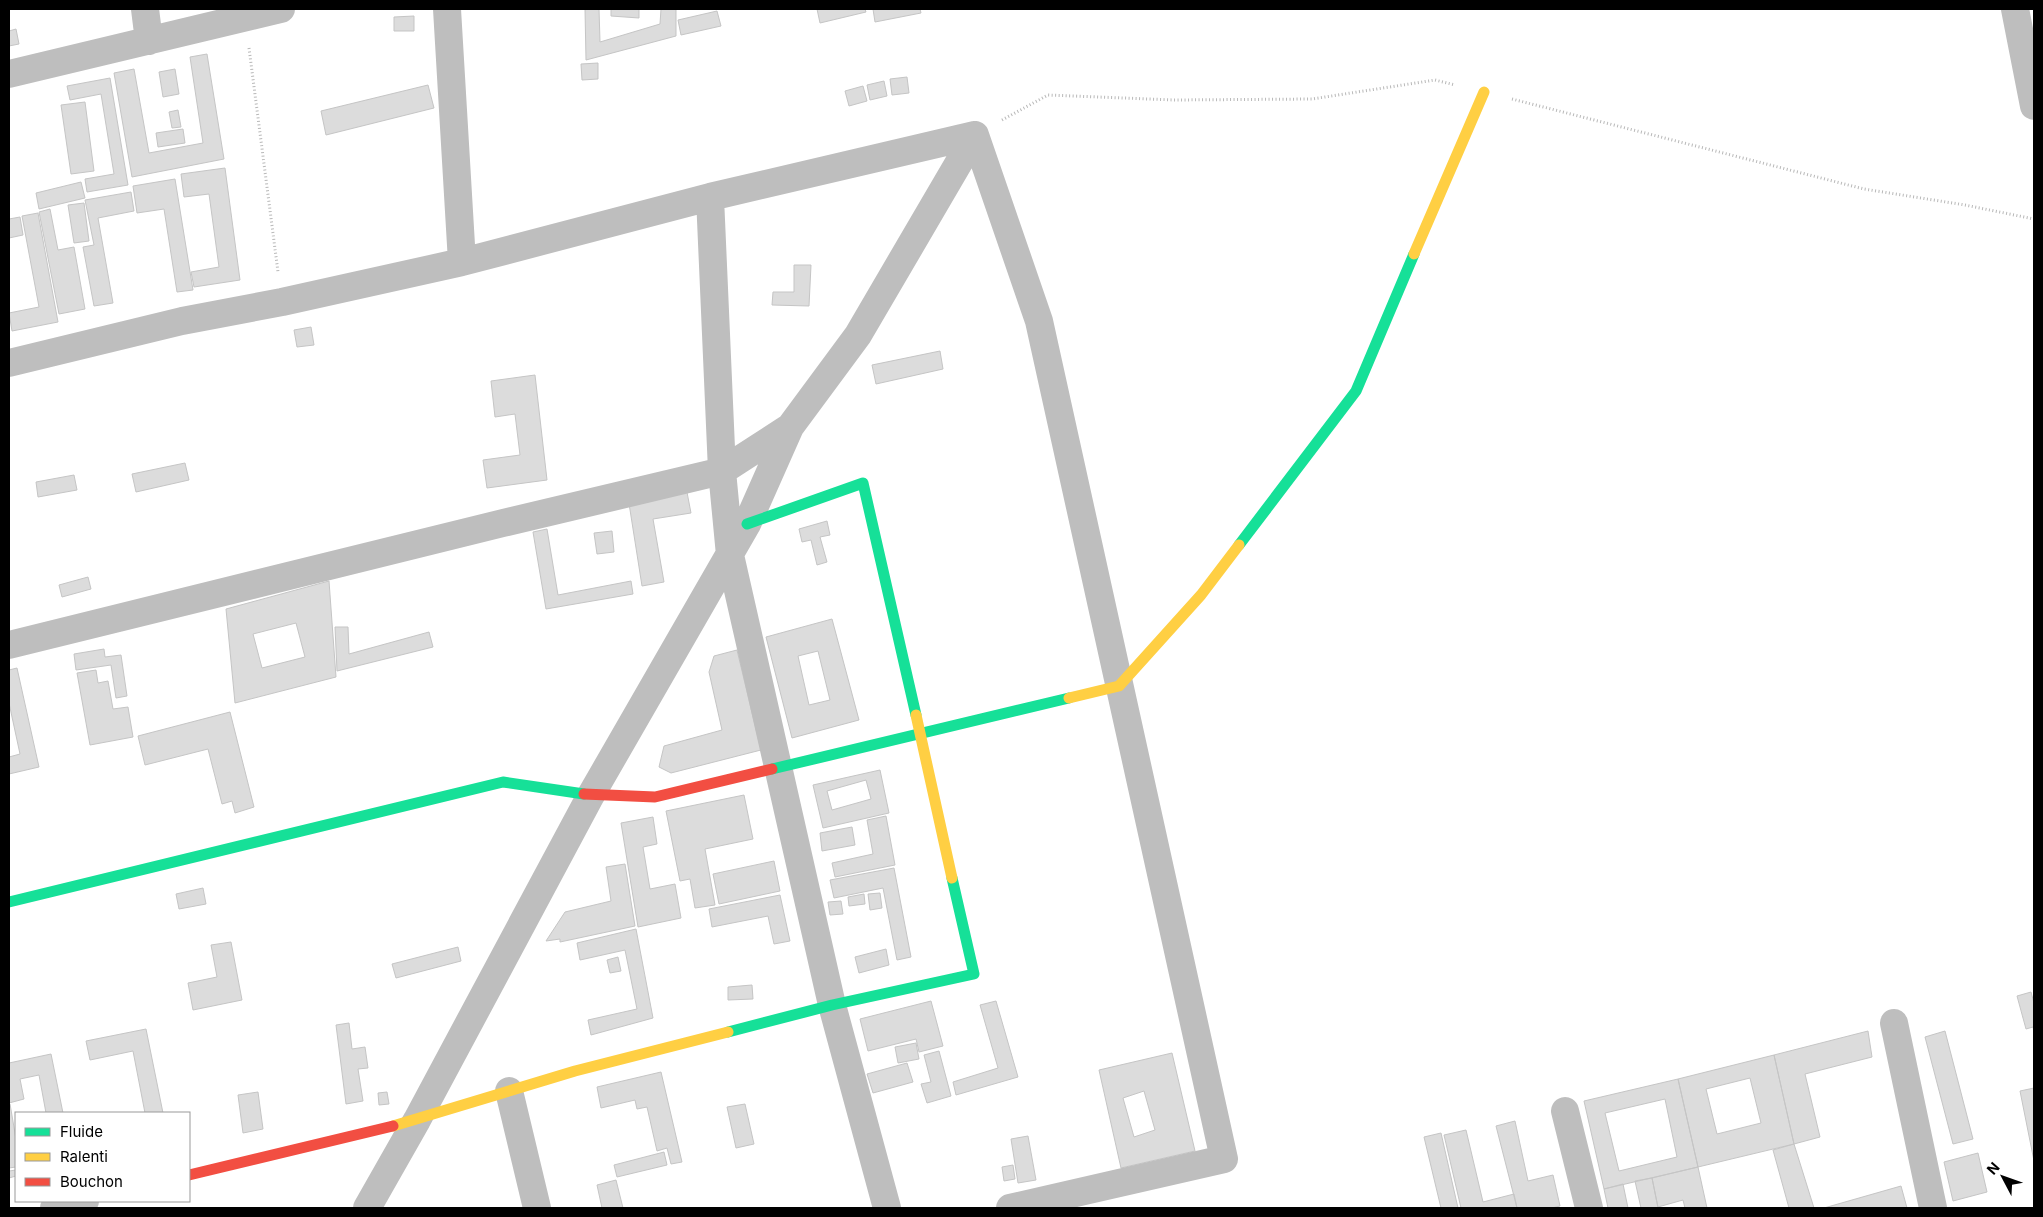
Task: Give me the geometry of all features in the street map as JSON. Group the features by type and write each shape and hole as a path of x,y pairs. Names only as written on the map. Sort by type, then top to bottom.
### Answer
{"street":[{"path":"145,9 149,40"},
{"path":"9,74 281,9"},
{"path":"447,9 462,262"},
{"path":"2015,9 2034,106"},
{"path":"9,902 503,782 591,795 655,797 1119,686 1201,595 1356,391 1484,92"},
{"path":"9,363 182,321 282,302 462,262 710,197 975,135"},
{"path":"975,135 1039,321 1224,1159 1010,1208"},
{"path":"366,1208 417,1120 591,795 747,524 790,427 858,335 975,135"},
{"path":"710,197 722,472 730,555 832,1005 887,1208"},
{"path":"9,645 503,523 722,472 790,427"},
{"path":"190,1176 417,1120 575,1071 832,1005 974,974 919,734 893,605 863,483 747,524"},
{"path":"1894,1023 1933,1208"},
{"path":"509,1091 536,1208"},
{"path":"1565,1111 1589,1208"},
{"path":"54,1208 81,1202"}],"path":[{"path":"245,17 282,302"}],"building":[{"path":"585,9 599,9 600,42 660,24 661,9 676,9 676,36 586,60"},
{"path":"611,9 639,9 639,18 611,16"},
{"path":"817,9 865,9 866,12 820,23"},
{"path":"873,9 920,9 921,13 875,22"},
{"path":"717,11 721,26 681,35 678,20"},
{"path":"414,16 414,31 394,31 394,17"},
{"path":"16,29 19,44 9,46 9,31"},
{"path":"207,54 224,159 132,177 114,73 134,69 149,153 203,143 190,57"},
{"path":"598,63 598,79 582,80 581,64"},
{"path":"175,69 179,94 163,97 159,72"},
{"path":"907,77 909,93 892,95 890,79"},
{"path":"110,78 128,185 87,192 85,179 114,174 101,94 70,100 67,86"},
{"path":"884,81 887,96 870,100 867,85"},
{"path":"428,85 434,108 326,135 321,111"},
{"path":"863,86 867,101 849,106 845,91"},
{"path":"85,102 94,171 71,174 61,105"},
{"path":"178,110 181,127 172,128 169,112"},
{"path":"183,129 185,143 158,147 156,133"},
{"path":"225,168 240,280 194,287 191,272 219,267 209,194 184,197 181,174"},
{"path":"175,179 193,290 177,292 164,209 137,213 133,186"},
{"path":"81,182 85,198 39,209 36,193"},
{"path":"131,192 134,211 98,218 113,303 94,306 83,247 94,245 85,200"},
{"path":"84,203 89,241 74,243 68,205"},
{"path":"50,209 58,250 74,247 85,309 59,314 39,212"},
{"path":"38,213 58,322 12,331 9,313 39,307 22,216"},
{"path":"20,217 23,235 9,238 9,219"},
{"path":"794,265 811,265 809,306 772,305 773,292 794,292"},
{"path":"311,327 314,345 297,347 294,330"},
{"path":"940,351 943,369 876,384 872,365"},
{"path":"535,375 547,480 487,488 483,460 520,455 515,414 495,417 491,381"},
{"path":"185,463 189,480 136,492 132,474"},
{"path":"74,475 77,490 38,497 36,482"},
{"path":"686,487 691,513 653,519 664,582 642,586 628,497"},
{"path":"827,521 830,535 820,537 827,562 817,565 811,540 802,542 799,529"},
{"path":"547,529 558,595 631,581 633,594 546,609 533,532"},
{"path":"612,531 614,552 597,554 594,533"},
{"path":"88,577 91,589 62,597 59,585"},
{"path":"329,581 336,677 235,703 226,609","holes":["296,623 305,657 262,668 253,634"]},
{"path":"832,619 859,720 792,738 766,637","holes":["818,651 830,700 809,705 798,656"]},
{"path":"335,627 348,627 349,654 429,632 433,647 337,671"},
{"path":"104,649 105,657 121,655 127,696 116,698 111,665 76,670 74,654"},
{"path":"737,650 761,750 671,773 659,767 664,746 722,730 709,672 714,656"},
{"path":"17,668 39,767 9,774 9,757 20,754 9,703 9,670"},
{"path":"96,670 98,683 108,681 113,709 128,707 133,737 90,745 77,673"},
{"path":"230,712 254,807 235,813 232,801 222,804 208,749 145,765 138,736"},
{"path":"880,770 889,813 823,828 813,785","holes":["866,780 871,799 832,810 827,791"]},
{"path":"744,795 753,839 705,849 715,905 695,908 690,879 680,881 666,811"},
{"path":"886,816 895,865 835,877 832,863 873,854 867,820"},
{"path":"653,817 657,844 643,847 650,889 675,884 681,918 638,927 621,823"},
{"path":"852,827 855,845 822,851 820,833"},
{"path":"774,861 780,891 719,904 713,874"},
{"path":"625,864 635,926 560,942 560,939 546,941 565,912 611,901 606,867"},
{"path":"894,868 911,957 897,960 883,888 834,898 830,880"},
{"path":"203,888 206,904 179,909 176,894"},
{"path":"880,893 882,908 870,910 868,894"},
{"path":"864,894 865,904 849,906 848,897"},
{"path":"780,895 790,941 774,944 768,916 712,927 709,909"},
{"path":"841,901 843,914 830,915 828,902"},
{"path":"636,929 653,1018 591,1035 588,1020 637,1009 625,950 580,960 577,943"},
{"path":"231,942 242,1000 193,1010 188,983 217,977 211,945"},
{"path":"458,947 461,961 396,978 392,964"},
{"path":"886,949 889,965 859,973 855,957"},
{"path":"618,957 621,971 610,973 607,960"},
{"path":"752,985 753,999 728,1000 728,987"},
{"path":"2031,992 2034,1003 2034,1031 2033,1027 2026,1029 2017,996"},
{"path":"931,1001 943,1046 919,1052 916,1039 868,1051 860,1019"},
{"path":"996,1001 1018,1077 956,1095 953,1082 998,1068 980,1005"},
{"path":"349,1023 352,1049 365,1047 368,1068 358,1069 363,1101 346,1104 336,1025"},
{"path":"146,1029 163,1112 145,1112 133,1051 90,1060 86,1041"},
{"path":"1868,1031 1872,1057 1805,1074 1820,1137 1794,1144 1774,1055"},
{"path":"1945,1031 1973,1139 1953,1144 1925,1037"},
{"path":"916,1043 919,1059 898,1063 895,1047"},
{"path":"939,1051 951,1096 927,1103 921,1084 931,1082 924,1055"},
{"path":"1172,1053 1195,1151 1121,1168 1099,1070","holes":["1144,1091 1155,1130 1134,1137 1123,1098"]},
{"path":"51,1054 63,1112 46,1112 39,1075 20,1079 24,1099 9,1103 9,1063"},
{"path":"1774,1055 1794,1144 1698,1167 1678,1079","holes":["1750,1078 1761,1123 1717,1134 1706,1089"]},
{"path":"907,1063 913,1082 873,1093 867,1074"},
{"path":"661,1072 682,1162 671,1164 667,1148 657,1151 647,1107 637,1109 635,1100 601,1108 597,1087"},
{"path":"1678,1079 1698,1167 1604,1189 1584,1101","holes":["1665,1099 1677,1157 1619,1171 1605,1113"]},
{"path":"2034,1088 2034,1161 2020,1091"},
{"path":"258,1092 263,1129 243,1133 238,1095"},
{"path":"387,1092 389,1104 379,1105 378,1093"},
{"path":"745,1104 754,1144 736,1148 727,1107"},
{"path":"9,1105 15,1133 15,1167 9,1168"},
{"path":"1515,1121 1528,1181 1553,1175 1560,1206 1552,1208 1517,1208 1496,1126"},
{"path":"1466,1130 1483,1202 1514,1194 1517,1208 1461,1208 1444,1135"},
{"path":"1441,1133 1458,1208 1441,1208 1424,1137"},
{"path":"1028,1136 1036,1180 1018,1183 1011,1139"},
{"path":"1794,1144 1814,1208 1789,1208 1773,1150"},
{"path":"664,1152 667,1165 617,1177 614,1165"},
{"path":"1978,1153 1987,1192 1953,1201 1944,1162"},
{"path":"1013,1165 1015,1179 1004,1181 1002,1167"},
{"path":"1698,1167 1707,1208 1685,1208 1683,1200 1658,1207 1652,1178"},
{"path":"15,1170 15,1176 9,1178 9,1171"},
{"path":"1652,1178 1658,1208 1641,1208 1635,1181"},
{"path":"616,1180 623,1208 602,1208 597,1185"},
{"path":"1623,1184 1628,1208 1608,1208 1604,1189"},
{"path":"1901,1186 1907,1208 1824,1208"}],"traffic: fast":[{"path":"1239,545 1356,391 1414,254"},
{"path":"747,524 863,483 916,715"},
{"path":"772,769 1069,698"},
{"path":"9,902 503,782 584,794"},
{"path":"728,1032 832,1005 974,974 952,878"}],"traffic: slow":[{"path":"1414,254 1484,92"},
{"path":"1069,698 1119,686 1201,595 1239,545"},
{"path":"916,715 952,878"},
{"path":"393,1126 575,1071 728,1032"}],"traffic: jam":[{"path":"584,794 655,797 772,769"},
{"path":"190,1175 393,1126"}]}
